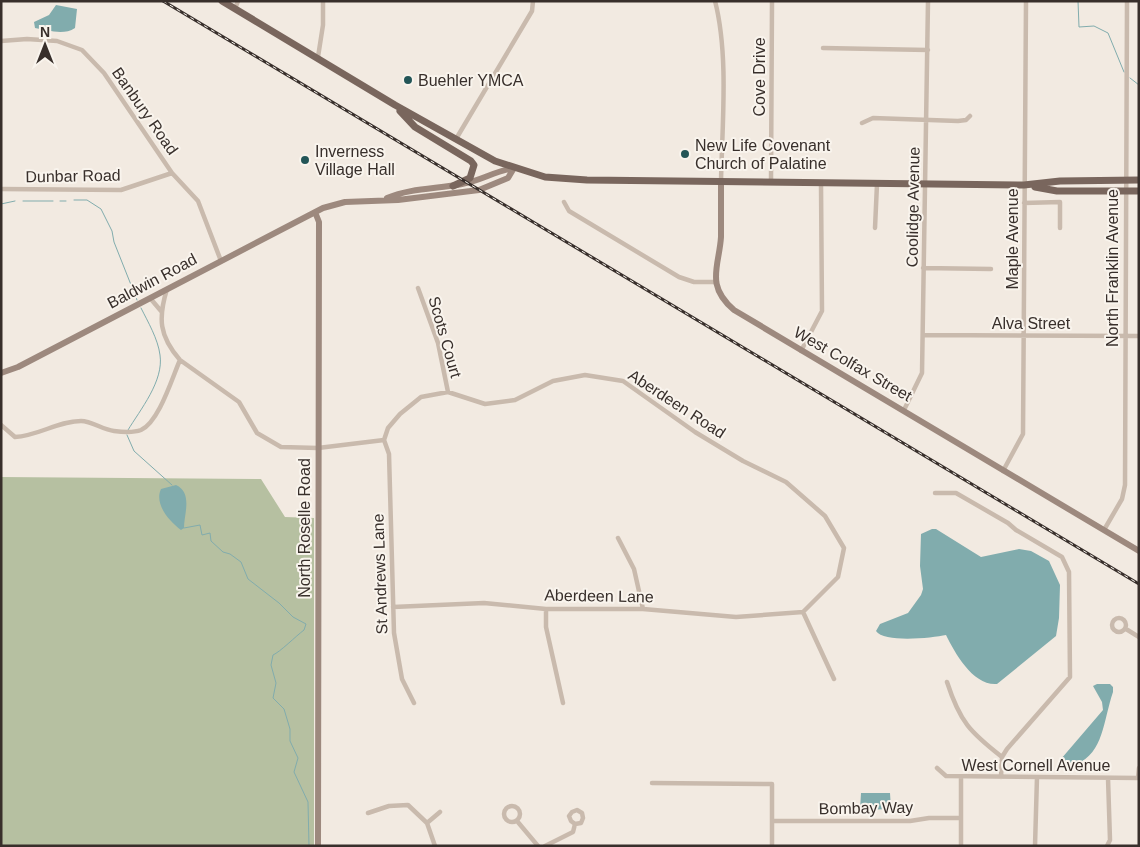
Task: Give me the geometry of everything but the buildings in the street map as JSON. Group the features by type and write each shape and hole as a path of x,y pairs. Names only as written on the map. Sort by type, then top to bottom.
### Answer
{"main road":[{"path":"222,1 395,105 456,139 514,168 562,179 821,184 1024,185 1060,181 1139,180"},
{"path":"395,105 415,127 474,165 470,178 453,186"},
{"path":"386,198 397,194 476,181 500,170 514,168"},
{"path":"386,198 398,200 479,190 508,178 514,168"},
{"path":"717,282 715,269 721,238 721,182"},
{"path":"1024,185 1058,190 1139,191"},
{"name":"Baldwin Road","path":"1,372 26,363 315,212 345,202 386,198"},
{"name":"North Roselle Road","path":"315,212 319,222 318,846"},
{"name":"West Colfax Street","path":"717,282 726,303 734,310 1139,551"}],"street":[{"path":"235,9 238,1"},
{"path":"318,57 323,25 323,1"},
{"path":"456,139 532,11 533,1"},
{"path":"715,1 719,16 722,56 721,182"},
{"name":"Cove Drive","path":"771,182 772,1"},
{"name":"Coolidge Avenue","path":"904,410 922,373 928,1"},
{"name":"Maple Avenue","path":"1003,471 1023,434 1026,1"},
{"name":"North Franklin Avenue","path":"1104,530 1122,500 1125,485 1127,1"},
{"name":"Banbury Road","path":"1,41 27,38 57,41 82,50 104,74 172,173 198,201 221,261"},
{"path":"823,48 928,50"},
{"path":"862,123 873,118 958,121 966,120 970,116"},
{"name":"Dunbar Road","path":"1,189 121,190 172,173"},
{"path":"801,350 822,311 821,184"},
{"path":"876,228 877,184"},
{"path":"564,202 569,211 679,277 694,282 717,282"},
{"path":"1024,203 1060,202 1060,228"},
{"path":"923,268 991,269"},
{"path":"160,311 168,288"},
{"name":"Scots Court","path":"418,288 438,343 448,392"},
{"path":"150,298 160,311 166,340 180,360 239,402 256,433 281,447 318,448 384,440"},
{"name":"Alva Street","path":"923,335 1139,336"},
{"path":"1,425 15,437 32,436 61,424 84,420 112,431 139,431 143,429 160,409 180,360"},
{"name":"Aberdeen Road","path":"384,440 388,428 400,414 421,397 448,392 485,404 515,400 553,381 585,375 623,381 703,437 743,461 786,482 825,516 844,548 838,577 803,612"},
{"name":"St Andrews Lane","path":"384,440 389,454 394,633 400,673 414,704"},
{"path":"935,493 956,493 1000,518 1062,557 1070,572 1070,677 1002,757 1001,777"},
{"path":"618,538 634,569 643,609"},
{"name":"Aberdeen Lane","path":"393,606 484,603 546,608 643,609 736,617 803,612"},
{"path":"546,608 546,627 564,703"},
{"path":"803,612 834,679"},
{"path":"1126,629 1139,637"},
{"path":"947,682 954,705 972,734 1002,757"},
{"name":"West Cornell Avenue","path":"937,768 946,776 1138,778"},
{"path":"1138,778 1139,768"},
{"path":"961,776 961,846"},
{"path":"1035,846 1036,777"},
{"path":"1107,846 1110,840 1108,778"},
{"path":"652,783 772,784 772,846"},
{"path":"368,813 389,806 408,805 427,823 435,846"},
{"path":"427,823 440,812"},
{"name":"Bombay Way","path":"772,821 910,822 929,818 960,818"},
{"path":"517,821 538,846"},
{"path":"545,846 573,832 576,824"}],"green space":[{"path":"1,477 261,479 285,517 314,518 314,846 1,846"}],"water":[{"path":"56,5 77,9 75,28 66,32 60,32 35,28 34,22 49,15"},
{"path":"176,485 181,489 186,498 184,528 181,530 164,512 159,500 161,489"},
{"path":"936,529 981,557 1019,549 1031,551 1049,561 1060,585 1059,618 1056,636 997,684 980,680 973,674 954,651 946,635 898,638 881,635 876,631 880,624 908,613 921,595 923,589 920,566 921,534"},
{"path":"1097,684 1110,684 1113,687 1099,740 1087,758 1076,764 1063,767 1060,763 1061,759 1103,710 1102,702 1093,686"},
{"path":"861,793 890,793 891,809 860,810"}],"waterway":[{"path":"1078,1 1079,27 1094,26 1108,33 1124,72"},
{"path":"1130,78 1139,85"},
{"path":"74,200 87,200 101,209 112,231 114,242 137,300"},
{"path":"1,204 15,201"},
{"path":"23,201 53,201"},
{"path":"60,201 66,201"},
{"path":"128,430 155,385 160,365 157,343 141,308"},
{"path":"127,435 134,451 172,485"},
{"path":"184,528 200,525 202,535 210,533 211,541 223,552 230,554 241,562 248,579 279,603 293,617 306,624 304,630 273,655 271,665 276,683 273,698 284,709 290,729 290,741 298,758 294,772 308,802 309,846"}],"railway":[{"path":"163,1 1139,584"}],"place":[{"name":"Buehler YMCA","path":"408,80"},
{"name":"New Life Covenant Church of Palatine","path":"685,154"},
{"name":"Inverness Village Hall","path":"305,160"}]}
